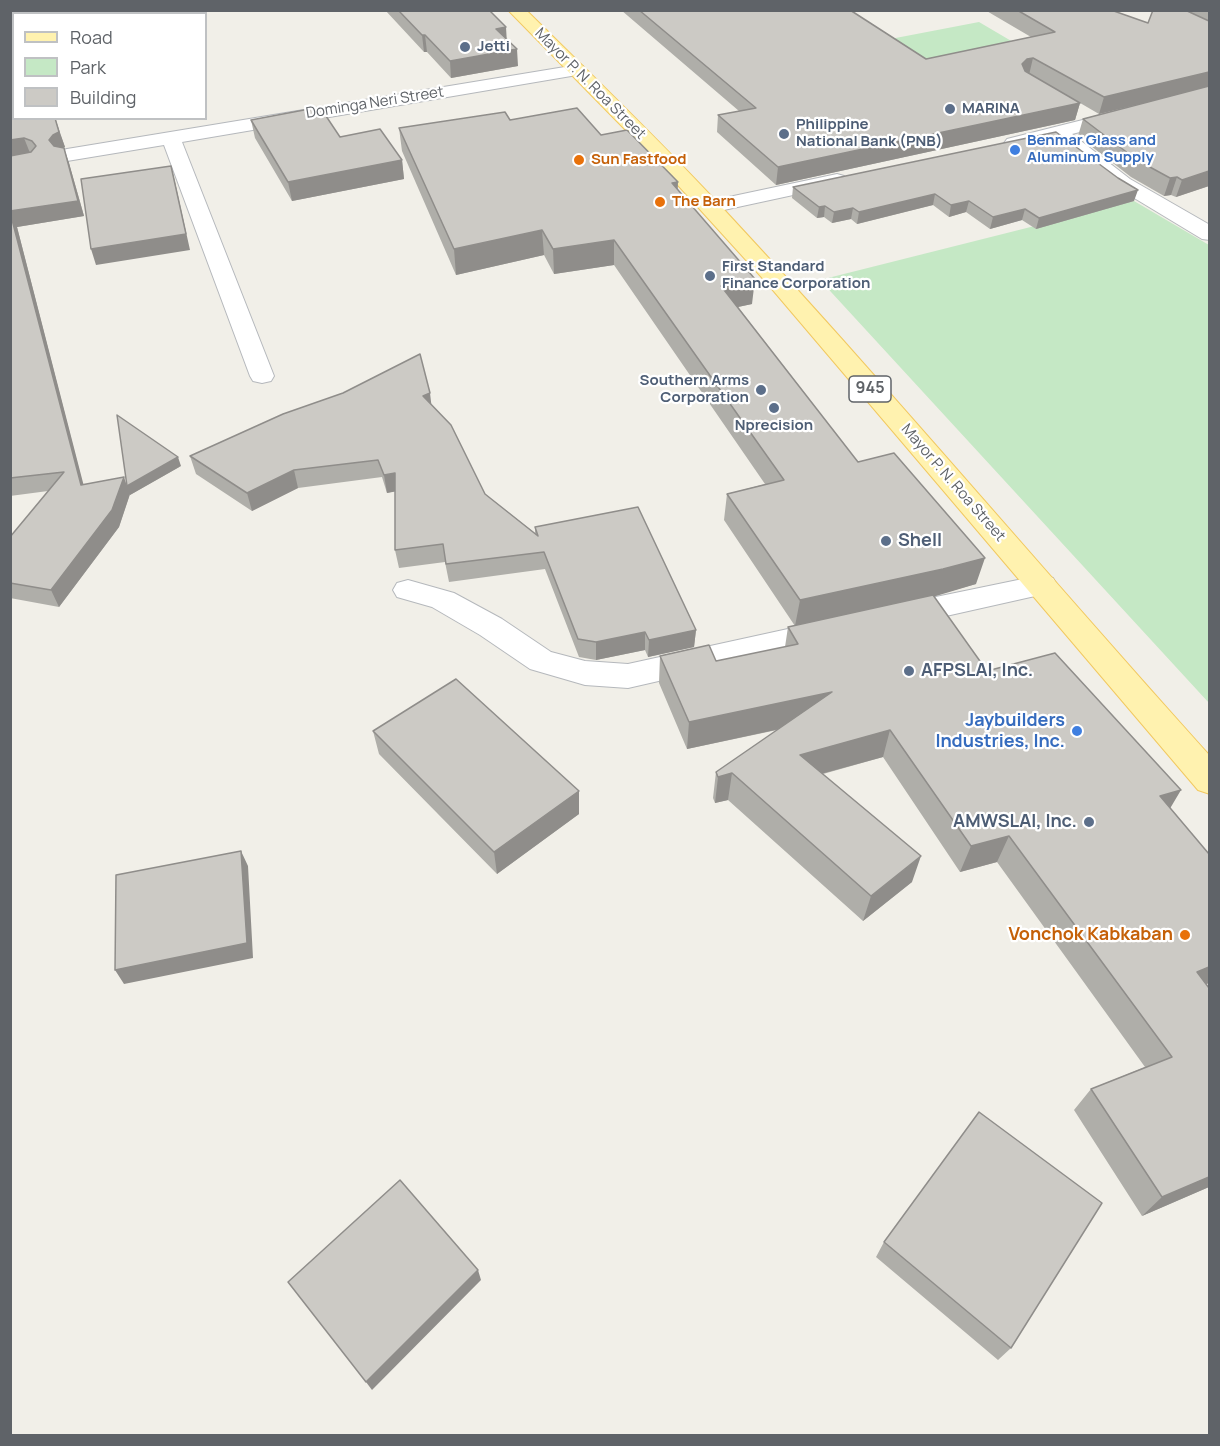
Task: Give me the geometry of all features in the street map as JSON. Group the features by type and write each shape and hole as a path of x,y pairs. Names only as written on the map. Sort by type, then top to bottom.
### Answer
{"main road":[{"name":"Mayor P. N. Roa Street","path":"516,10 710,207 1042,585 1209,780"}],"street":[{"name":"Dominga Neri Street","path":"67,155 577,70"},
{"path":"1000,146 1209,93"},
{"path":"1076,111 1095,122"},
{"path":"1058,133 1123,183 1209,234"},
{"path":"171,137 262,376"},
{"path":"710,207 861,175"},
{"path":"408,590 443,600 491,627 541,661 585,673 628,676 1042,585"}],"green space":[{"path":"979,22 1013,42 911,62 880,41"},
{"path":"1134,201 1209,245 1209,703 820,280"}],"building":[{"path":"10,10 27,10 27,12 12,12 12,120 56,120 59,132 49,140 54,146 64,148 78,201 10,211 10,156 31,152 36,146 32,141 24,138 10,140"},
{"path":"398,10 489,10 506,27 496,29 517,49 450,61"},
{"path":"639,10 850,10 926,59 1055,32 1017,10 1111,10 1148,23 1153,10 1185,10 1209,21 1209,72 1104,97 1033,58 1027,59 1022,64 1025,71 1080,103 778,167 718,115 756,108"},
{"path":"1209,86 1209,171 1182,180 1177,177 1170,178 1137,160 1083,119"},
{"path":"320,107 340,137 380,129 402,160 288,182 251,120"},
{"path":"577,108 601,135 627,130 678,182 672,183 755,279 721,286 858,462 894,453 985,558 800,600 727,494 784,480 614,240 553,249 542,230 454,249 399,128 505,112 510,120"},
{"path":"1056,132 1138,190 1039,218 1025,209 993,217 969,201 951,205 935,194 859,212 853,208 834,212 825,206 819,207 793,187"},
{"path":"171,166 186,234 91,249 81,179"},
{"path":"10,212 81,485 124,477 112,510 51,590 10,583 10,537 64,472 10,478"},
{"path":"420,354 430,393 423,396 451,425 485,494 538,536 535,527 638,507 696,630 649,640 645,632 596,642 578,639 544,552 446,564 443,544 395,550 395,473 384,475 378,460 294,470 247,493 190,456 283,414 343,393"},
{"path":"117,415 178,457 127,486"},
{"path":"933,595 987,671 1055,653 1181,790 1160,796 1209,854 1209,967 1197,972 1209,988 1209,1177 1162,1197 1091,1089 1172,1057 1009,836 971,846 890,730 800,755 921,856 871,896 732,773 718,777 716,772 832,692 689,722 660,656 709,645 716,661 798,644 788,627"},
{"path":"456,679 579,791 494,852 373,731"},
{"path":"241,851 247,943 115,970 116,875"},
{"path":"979,1112 1102,1203 1011,1348 884,1242"},
{"path":"400,1180 478,1270 366,1382 288,1282"}],"place":[{"name":"Jetti","path":"465,47"},
{"name":"MARINA","path":"950,109"},
{"name":"Philippine National Bank (PNB)","path":"784,134"},
{"name":"Benmar Glass and Aluminum Supply","path":"1015,150"},
{"name":"Sun Fastfood","path":"579,160"},
{"name":"The Barn","path":"660,202"},
{"name":"First Standard Finance Corporation","path":"710,276"},
{"name":"Southern Arms Corporation","path":"761,390"},
{"name":"Nprecision","path":"774,408"},
{"name":"Shell","path":"886,541"},
{"name":"AFPSLAI, Inc.","path":"909,671"},
{"name":"Jaybuilders Industries, Inc.","path":"1077,731"},
{"name":"AMWSLAI, Inc.","path":"1089,822"},
{"name":"Vonchok Kabkaban","path":"1185,935"}]}
